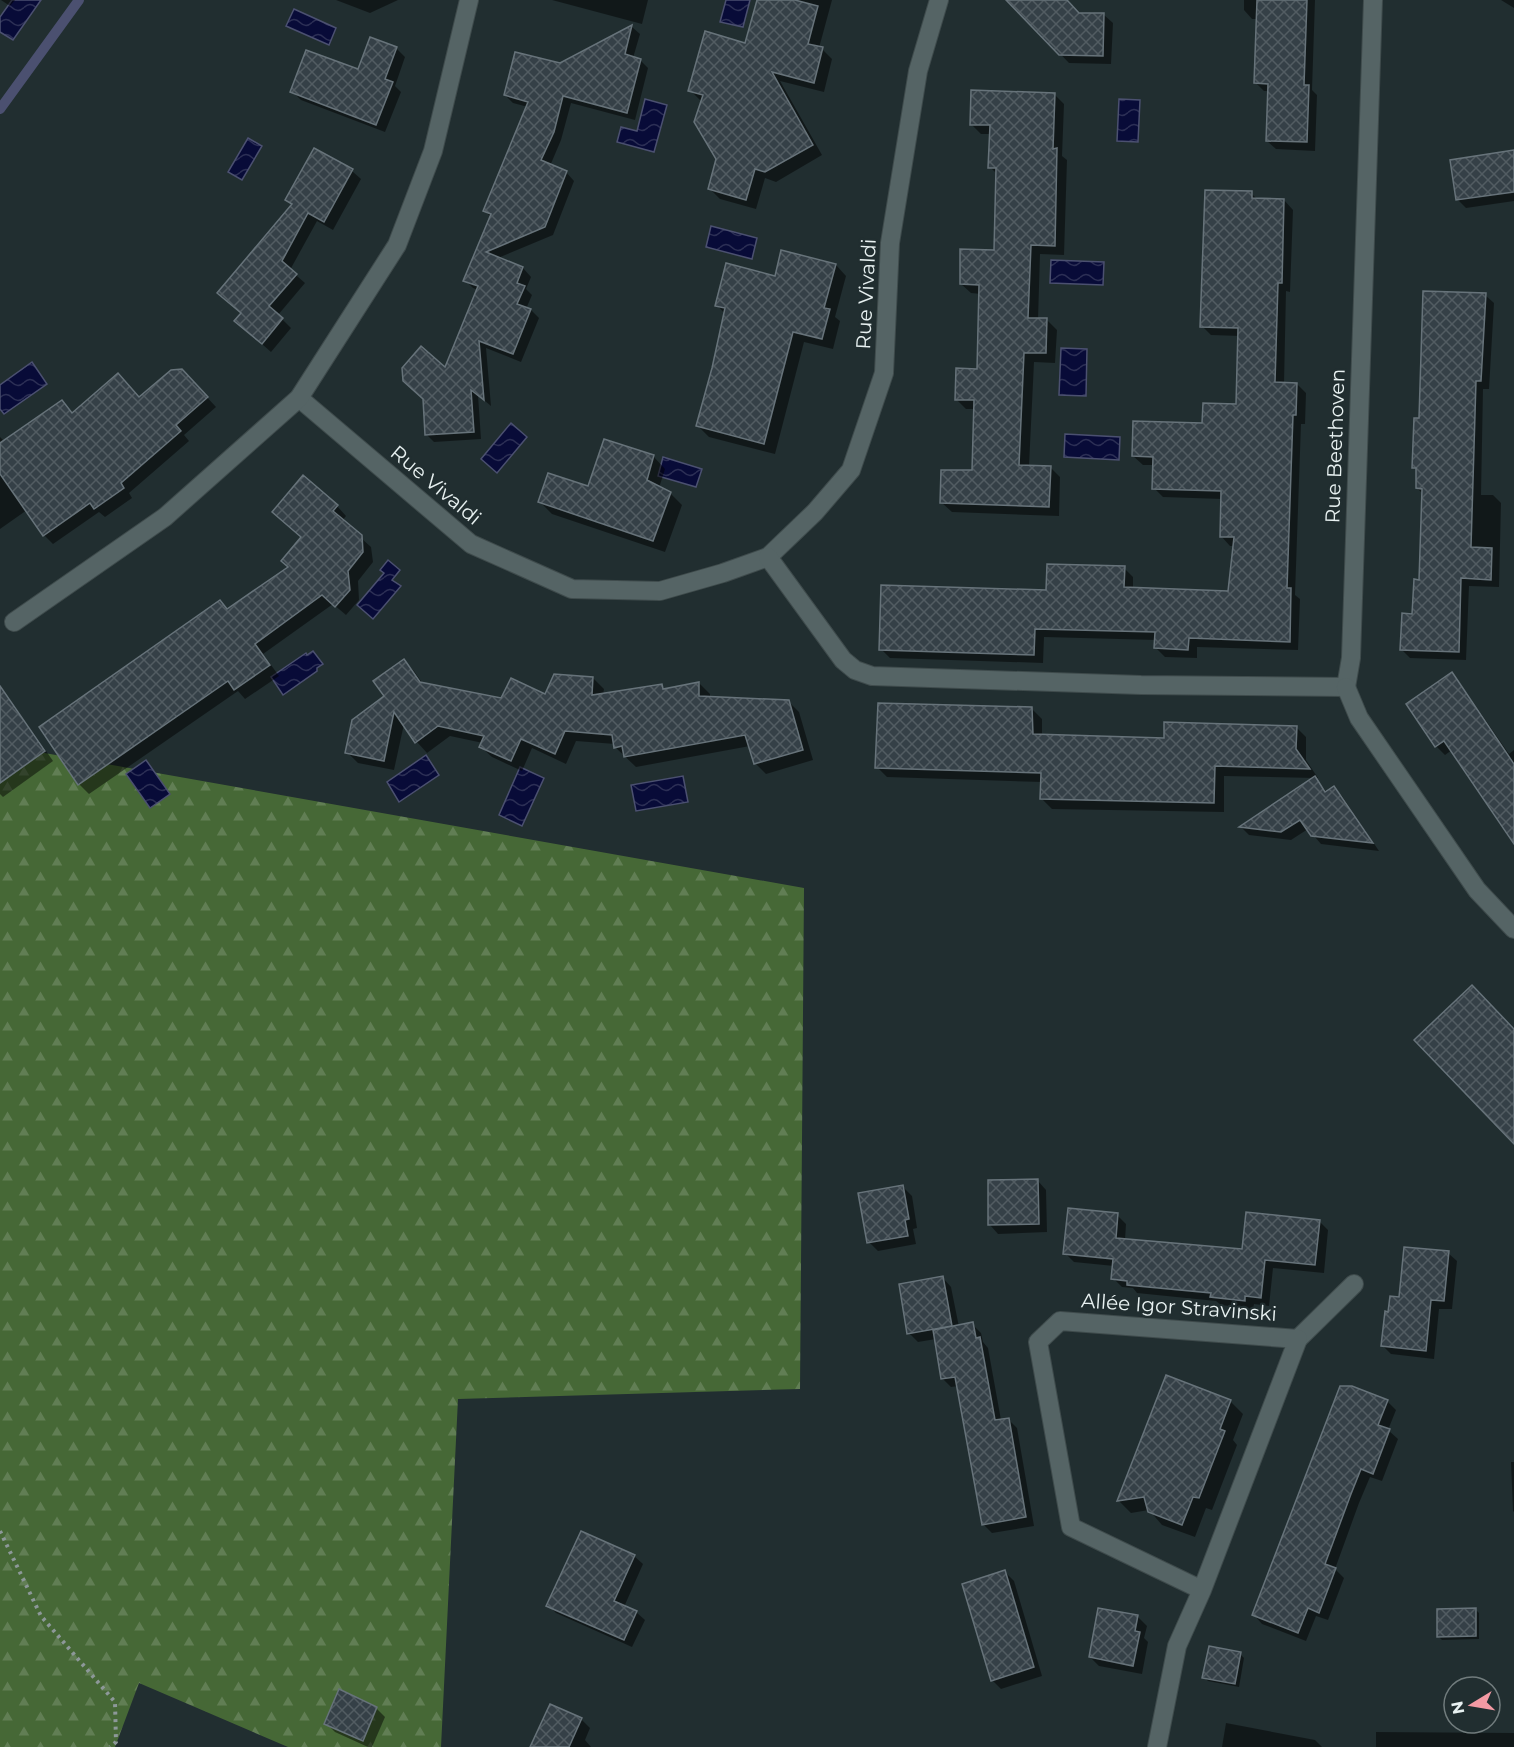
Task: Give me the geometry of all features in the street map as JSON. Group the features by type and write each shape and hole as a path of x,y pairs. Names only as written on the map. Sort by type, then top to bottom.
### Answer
{"street":[{"path":"14,622 165,517 299,398 397,245 433,151 468,0"},
{"name":"Rue Vivaldi","path":"299,398 471,544 572,589 660,591 768,557 815,512 851,470 885,373 890,243 918,71 939,0"},
{"name":"Rue Beethoven","path":"1346,687 1351,658 1373,0"},
{"path":"768,557 843,660 855,670 872,676 1141,686 1346,687 1359,718 1470,880 1514,929"},
{"name":"Allée Igor Stravinski","path":"1157,1747 1177,1646 1202,1590 1298,1339 1354,1284"},
{"name":"Allée Igor Stravinski","path":"1202,1590 1071,1527 1038,1342 1060,1321 1298,1339"}],"path":[{"path":"0,1531 41,1616 115,1702 117,1742 110,1747"}],"green space":[{"path":"0,737 22,749 804,888 800,1389 458,1399 441,1747 288,1747 139,1683 115,1747 0,1747"}],"water":[{"path":"12,0 41,0 13,40 0,32 0,17"},
{"path":"726,0 750,0 743,27 720,22"},
{"path":"294,9 336,28 329,45 286,26"},
{"path":"645,99 667,105 654,152 617,142 621,127 637,131"},
{"path":"1119,99 1140,100 1138,142 1117,141"},
{"path":"248,138 262,146 242,180 228,172"},
{"path":"711,226 757,238 752,259 706,247"},
{"path":"1051,260 1104,262 1103,285 1050,283"},
{"path":"1061,348 1087,349 1086,396 1059,395"},
{"path":"32,362 47,384 4,414 0,409 0,385"},
{"path":"511,423 527,437 497,473 481,459"},
{"path":"1065,434 1120,437 1119,460 1064,457"},
{"path":"663,457 702,469 696,487 658,476"},
{"path":"388,560 400,570 392,580 401,586 373,619 357,605 384,573 380,570"},
{"path":"313,651 323,664 317,668 317,671 283,695 271,677 306,653 307,655"},
{"path":"426,755 439,775 399,802 387,782"},
{"path":"146,760 170,794 150,808 126,774"},
{"path":"520,767 544,778 522,826 499,815"},
{"path":"683,776 688,802 636,811 631,785"}],"building":[{"path":"757,0 795,0 818,6 808,44 823,47 814,83 772,72 813,145 765,172 755,169 746,200 708,189 716,159 694,122 703,95 688,91 705,31 745,43"},
{"path":"1006,0 1067,0 1079,13 1104,13 1103,56 1059,55"},
{"path":"1257,0 1307,0 1304,85 1309,85 1307,142 1266,141 1268,84 1254,83"},
{"path":"632,25 625,54 641,59 627,113 563,96 554,132 541,160 567,171 545,227 486,252 523,267 517,283 525,286 517,304 531,309 513,354 479,341 484,400 471,390 474,432 425,435 423,399 403,381 402,368 421,346 445,367 478,286 463,281 491,214 483,211 528,102 504,95 515,52 560,63"},
{"path":"370,37 397,47 385,79 393,82 376,125 290,92 306,50 358,69"},
{"path":"971,90 1055,93 1053,149 1057,148 1055,246 1031,245 1028,318 1047,318 1046,353 1024,353 1019,465 1051,466 1049,507 940,503 941,470 972,470 974,400 955,400 956,368 977,369 979,285 960,284 960,249 994,250 996,168 988,168 990,125 970,125"},
{"path":"314,148 353,169 324,222 308,213 282,261 297,274 269,306 283,318 262,344 234,321 241,313 217,293 292,204 285,200"},
{"path":"1514,150 1514,192 1456,200 1450,160"},
{"path":"1205,190 1252,191 1252,198 1284,199 1282,283 1278,283 1275,382 1297,383 1296,415 1293,415 1287,588 1291,588 1290,642 1189,638 1188,650 1154,648 1155,632 1035,629 1034,655 879,650 881,585 1046,590 1047,564 1125,566 1124,587 1228,591 1234,537 1220,537 1221,491 1152,489 1153,457 1132,456 1133,421 1202,423 1203,403 1236,404 1238,328 1200,327"},
{"path":"781,250 836,264 824,308 830,309 822,339 793,332 764,444 696,426 725,308 715,306 726,263 775,276"},
{"path":"1423,291 1486,293 1481,381 1476,381 1471,547 1492,548 1491,580 1461,578 1459,652 1400,650 1402,613 1412,614 1414,579 1419,580 1422,489 1416,488 1416,468 1412,468 1414,418 1419,418"},
{"path":"182,369 208,397 176,425 181,431 121,483 124,488 94,509 90,503 43,536 0,474 0,443 62,400 72,413 118,373 139,397 171,370"},
{"path":"604,439 654,455 647,480 671,492 653,541 538,502 548,473 588,486"},
{"path":"303,475 338,505 333,511 362,535 363,552 348,571 350,590 335,607 322,595 255,644 270,665 234,690 228,681 78,785 39,727 220,600 227,609 288,567 281,561 301,537 272,512"},
{"path":"404,659 420,682 501,698 511,678 545,694 554,674 593,677 592,695 662,684 663,689 699,682 699,696 789,700 803,750 754,764 745,735 624,757 622,746 614,748 612,735 565,731 555,754 521,739 511,761 479,747 484,736 438,726 415,743 394,712 384,761 345,753 352,720 384,696 373,681"},
{"path":"1452,672 1514,764 1514,844 1444,741 1435,747 1406,704"},
{"path":"0,686 45,751 0,783"},
{"path":"878,703 1032,707 1033,734 1164,738 1164,722 1297,726 1296,749 1310,769 1215,766 1214,803 1040,799 1041,773 875,768"},
{"path":"1315,776 1325,792 1334,786 1373,843 1311,836 1300,820 1281,832 1239,827"},
{"path":"1472,985 1514,1029 1514,1144 1414,1040"},
{"path":"1038,1179 1039,1224 988,1225 988,1180"},
{"path":"903,1185 909,1219 905,1220 908,1236 867,1243 858,1193"},
{"path":"1068,1208 1118,1213 1116,1238 1242,1249 1246,1212 1320,1220 1315,1265 1265,1260 1261,1298 1245,1296 1245,1301 1210,1297 1211,1293 1127,1285 1127,1281 1111,1279 1113,1259 1063,1254"},
{"path":"1404,1247 1449,1251 1444,1301 1431,1300 1426,1351 1381,1346 1385,1311 1388,1312 1390,1296 1399,1297"},
{"path":"943,1276 952,1326 907,1334 899,1284"},
{"path":"973,1322 976,1338 980,1337 995,1420 1009,1418 1026,1517 982,1525 955,1377 941,1379 933,1330"},
{"path":"1166,1375 1231,1400 1220,1429 1225,1431 1199,1498 1193,1497 1182,1525 1148,1512 1144,1497 1117,1501"},
{"path":"1340,1386 1352,1386 1388,1400 1378,1425 1390,1429 1373,1474 1361,1469 1351,1494 1325,1564 1336,1568 1319,1613 1308,1608 1298,1633 1252,1615"},
{"path":"581,1531 635,1555 614,1601 637,1611 624,1640 546,1606"},
{"path":"1005,1570 1034,1667 991,1681 962,1584"},
{"path":"1098,1608 1138,1615 1135,1631 1140,1632 1133,1666 1089,1657"},
{"path":"1476,1608 1476,1636 1437,1637 1437,1609"},
{"path":"1209,1646 1241,1652 1235,1684 1202,1678"},
{"path":"339,1689 377,1707 363,1741 324,1724"},
{"path":"550,1704 582,1718 569,1747 530,1747"}],"waterway":[{"path":"0,109 79,0"}]}
